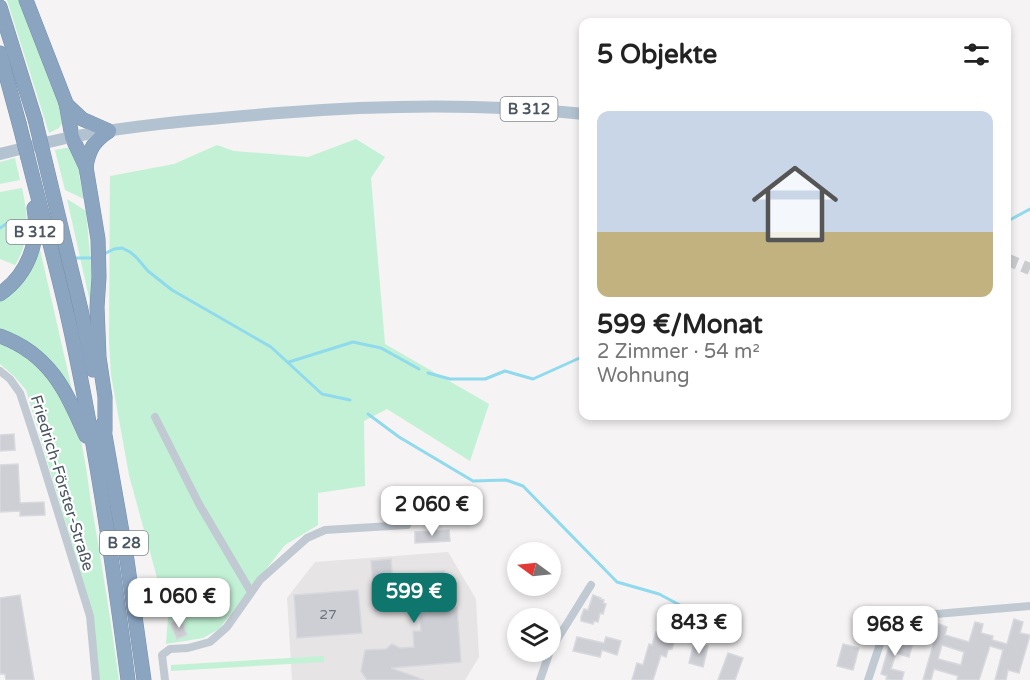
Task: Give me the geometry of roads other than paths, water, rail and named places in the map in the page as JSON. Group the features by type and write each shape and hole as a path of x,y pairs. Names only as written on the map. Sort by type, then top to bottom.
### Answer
{"highway":[{"path":"26,0 66,103 82,119 109,131"},
{"name":"B 28","path":"0,7 35,119 81,310 127,560 144,680"},
{"name":"B 28","path":"0,53 20,123 67,312 95,454 128,680"},
{"name":"B 28","path":"66,103 72,137 86,167 98,239 97,308 99,357 105,397 105,431"},
{"path":"86,167 89,151 95,140 109,131"},
{"name":"B 312","path":"0,294 21,273 34,244 34,213 28,180 28,159"},
{"name":"B 28","path":"0,336 29,351 55,376 64,388 95,454"}],"main road":[{"name":"B 312","path":"0,154 109,131 329,109 485,107 579,114"}],"street":[{"name":"Friedrich-Förster-Straße","path":"0,371 10,379 20,393 38,448 90,616 96,680"},
{"path":"155,417 199,504 251,592"},
{"path":"165,680 162,655 170,649 188,648 210,642 227,627 251,592 272,568 308,538 325,530 407,525"},
{"path":"561,631 591,585"},
{"path":"868,680 885,629 901,617 1030,606"},
{"path":"540,680 546,662"}],"waterway":[{"path":"1011,219 1030,209"},
{"path":"0,228 9,222 30,242"},
{"path":"102,255 122,248 130,252 148,271 172,290 271,347 322,394 350,400"},
{"path":"72,258 96,258"},
{"path":"289,362 353,342 381,348 419,369"},
{"path":"428,373 450,379 485,379 505,371 533,379 579,358"},
{"path":"368,414 399,437 473,481 506,480 523,486 617,582 659,594 693,612"}],"tunnel":[{"path":"1011,261 1030,269"}]}
